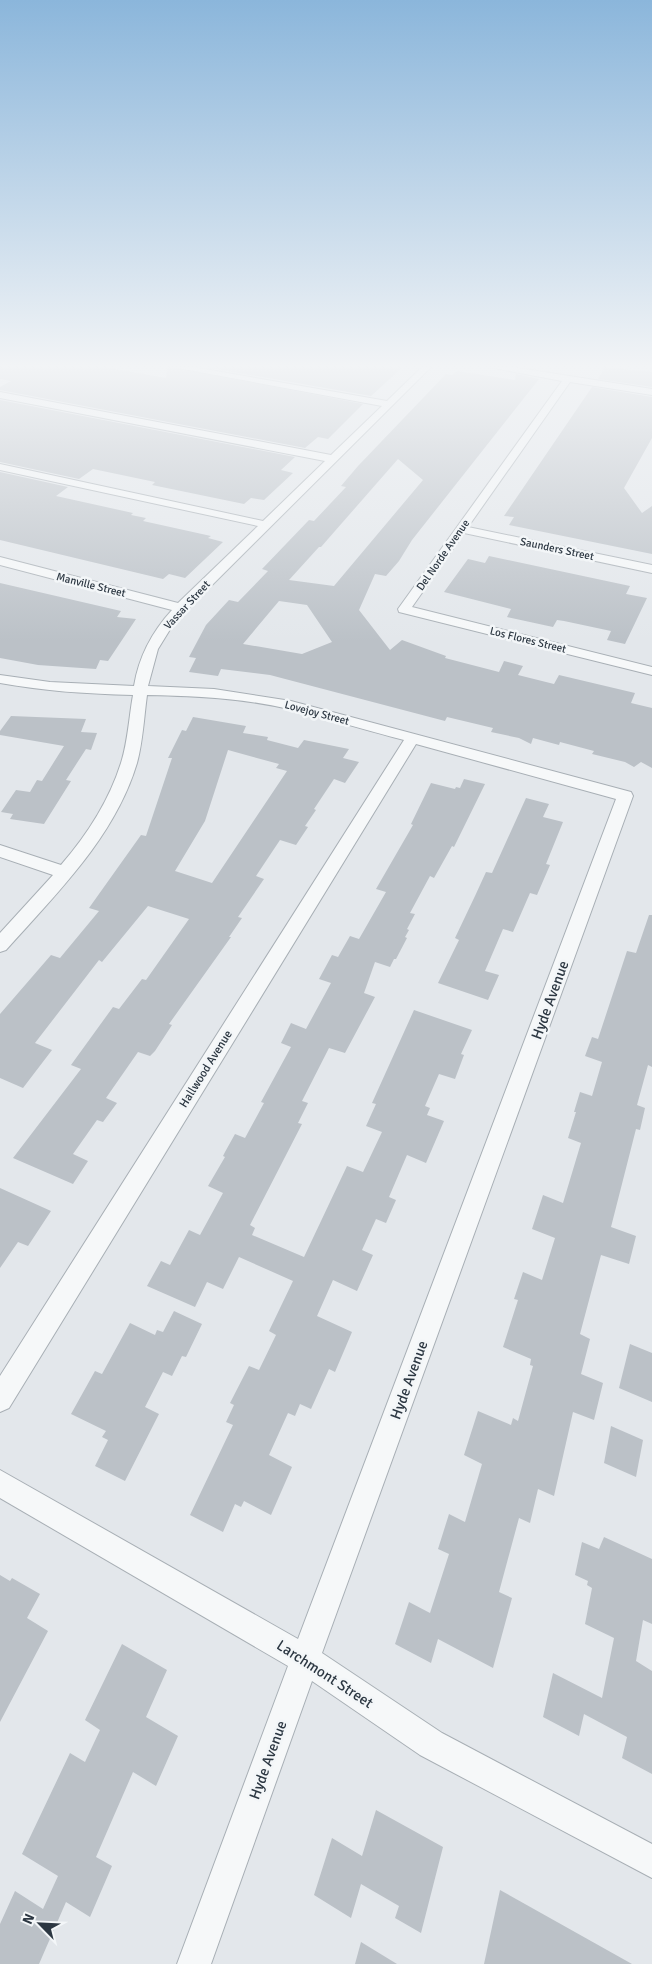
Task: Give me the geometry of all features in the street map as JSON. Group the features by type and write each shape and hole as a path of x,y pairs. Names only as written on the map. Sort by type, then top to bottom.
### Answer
{"street":[{"path":"326,459 333,460"},
{"name":"Del Norde Avenue","path":"404,609 511,459"},
{"name":"Vassar Street","path":"0,945 89,841 112,802 129,763 148,661 159,635 181,608 333,460"},
{"path":"0,467 267,525"},
{"name":"Saunders Street","path":"462,529 652,568"},
{"name":"Manville Street","path":"0,561 181,608"},
{"name":"Los Flores Street","path":"404,609 652,671"},
{"name":"Lovejoy Street","path":"0,679 59,688 204,692 262,699 625,796"},
{"name":"Hallwood Avenue","path":"0,1399 412,739"},
{"name":"Hyde Avenue","path":"194,1964 625,796"},
{"path":"0,850 63,872"},
{"name":"Larchmont Street","path":"0,1483 305,1659 431,1744 652,1862"}],"building":[{"path":"0,459 293,459 281,470 293,473 264,500 251,498 244,504 152,485 155,482 93,469 79,479 0,462"},
{"path":"365,459 476,459 386,576 375,574 359,610 390,650 402,640 446,656 445,658 499,672 504,661 523,666 518,675 554,684 559,675 635,693 631,703 652,708 652,768 641,762 634,767 625,762 592,754 594,751 560,742 559,745 533,738 531,744 519,738 491,732 493,728 447,717 445,721 270,675 221,669 218,676 189,672 196,658 189,657 206,625 229,600 238,602 268,571 262,569 309,520 314,521 346,487 341,486","holes":["398,459 423,480 334,586 289,580 321,547","279,601 307,605 332,642 302,654 243,644"]},
{"path":"543,459 640,459 624,488 642,513 652,506 652,554 509,525 514,517 504,516"},
{"path":"0,472 68,487 56,496 133,513 131,515 146,518 143,521 211,536 208,538 223,542 185,578 169,574 163,579 0,540"},
{"path":"489,556 630,586 626,594 647,598 625,644 607,640 611,631 557,620 553,627 507,617 511,609 444,592 468,559 485,563"},
{"path":"0,583 121,611 117,617 136,619 108,661 100,660 96,669 38,665 0,658"},
{"path":"11,716 86,719 81,732 97,733 91,750 86,749 66,780 71,781 44,824 10,819 13,814 1,812 16,790 30,792 37,780 42,781 64,746 0,735 0,731"},
{"path":"193,717 246,726 243,733 268,737 267,740 298,748 304,740 349,749 343,758 359,762 345,783 334,779 314,809 316,810 305,826 308,827 296,845 280,840 256,876 264,879 238,917 242,918 229,937 231,937 169,1024 172,1025 155,1051 150,1056 138,1052 106,1098 117,1103 103,1122 97,1120 73,1154 88,1161 73,1184 13,1158 81,1069 71,1065 113,1007 119,1009 142,979 146,980 189,919 148,906 102,962 99,960 35,1043 52,1050 23,1088 0,1078 0,1014 51,955 60,958 99,911 89,908 141,835 146,836 172,758 168,758 182,730 186,731","holes":["228,750 279,764 276,768 287,771 212,883 175,871 205,821"]},
{"path":"464,779 485,784 454,847 452,846 434,878 430,876 410,913 415,914 407,929 409,930 405,937 407,938 396,959 394,959 390,967 375,962 364,993 375,997 345,1053 329,1048 302,1101 308,1103 298,1123 302,1124 250,1225 255,1228 252,1235 304,1257 347,1166 363,1172 382,1132 366,1126 376,1104 372,1103 414,1010 472,1030 461,1054 464,1055 455,1079 439,1074 425,1106 430,1108 427,1115 444,1121 426,1163 407,1155 389,1197 396,1200 386,1223 376,1219 362,1250 373,1255 357,1291 333,1280 317,1316 352,1332 335,1372 329,1369 311,1409 300,1404 295,1416 288,1413 269,1455 292,1467 271,1515 244,1501 241,1507 235,1504 223,1532 190,1515 233,1425 226,1422 234,1405 230,1403 249,1366 259,1370 276,1335 269,1331 293,1281 239,1257 223,1289 207,1282 195,1307 147,1286 161,1261 170,1265 189,1230 200,1235 223,1193 208,1186 225,1157 223,1156 225,1152 235,1134 245,1138 264,1103 261,1102 291,1047 281,1043 291,1023 306,1029 331,983 319,979 332,955 338,957 350,936 359,939 386,892 376,889 413,825 411,824 431,783 455,789 456,787 460,788"},
{"path":"526,798 549,804 543,817 563,822 546,864 550,865 537,895 530,893 513,932 503,929 485,971 499,975 488,1000 438,983 459,940 455,938 486,872 492,873"},
{"path":"649,915 652,915 652,1067 648,1065 637,1105 645,1108 640,1130 636,1129 611,1227 636,1236 629,1264 601,1255 580,1334 590,1339 581,1374 603,1383 594,1420 573,1412 554,1496 538,1489 530,1523 519,1518 499,1592 512,1598 493,1668 438,1639 431,1663 395,1644 409,1602 430,1613 449,1554 438,1549 449,1514 465,1522 482,1464 464,1455 478,1411 511,1425 513,1418 518,1421 533,1366 530,1365 531,1359 503,1347 518,1300 514,1299 523,1272 542,1280 555,1238 532,1229 543,1195 563,1203 581,1143 568,1138 576,1112 574,1112 580,1092 592,1096 602,1062 585,1056 592,1037 598,1039 627,951 636,953"},
{"path":"0,1188 51,1211 28,1246 18,1242 0,1268"},
{"path":"174,1311 202,1324 186,1357 182,1356 172,1376 163,1372 145,1407 159,1414 125,1481 95,1466 108,1440 102,1437 106,1431 71,1414 95,1371 102,1374 130,1323 155,1335 157,1330 163,1332"},
{"path":"630,1344 652,1353 652,1402 619,1388"},
{"path":"611,1426 643,1440 636,1477 604,1463"},
{"path":"604,1537 652,1559 652,1624 643,1620 636,1661 652,1671 652,1774 622,1758 627,1737 584,1714 579,1736 543,1717 553,1673 602,1698 614,1638 585,1624 592,1588 587,1585 588,1581 575,1575 582,1542 599,1549"},
{"path":"0,1575 10,1581 12,1578 40,1594 27,1618 48,1631 0,1722"},
{"path":"122,1644 167,1670 146,1717 178,1736 156,1786 133,1772 96,1857 112,1866 90,1917 66,1902 39,1964 0,1964 0,1924 15,1891 43,1909 58,1876 22,1854 70,1753 85,1762 100,1730 85,1720"},
{"path":"376,1810 443,1847 421,1933 395,1918 399,1906 361,1884 351,1918 314,1895 332,1838 362,1856"},
{"path":"500,1890 632,1964 484,1964"},
{"path":"361,1942 397,1964 355,1964"}]}
